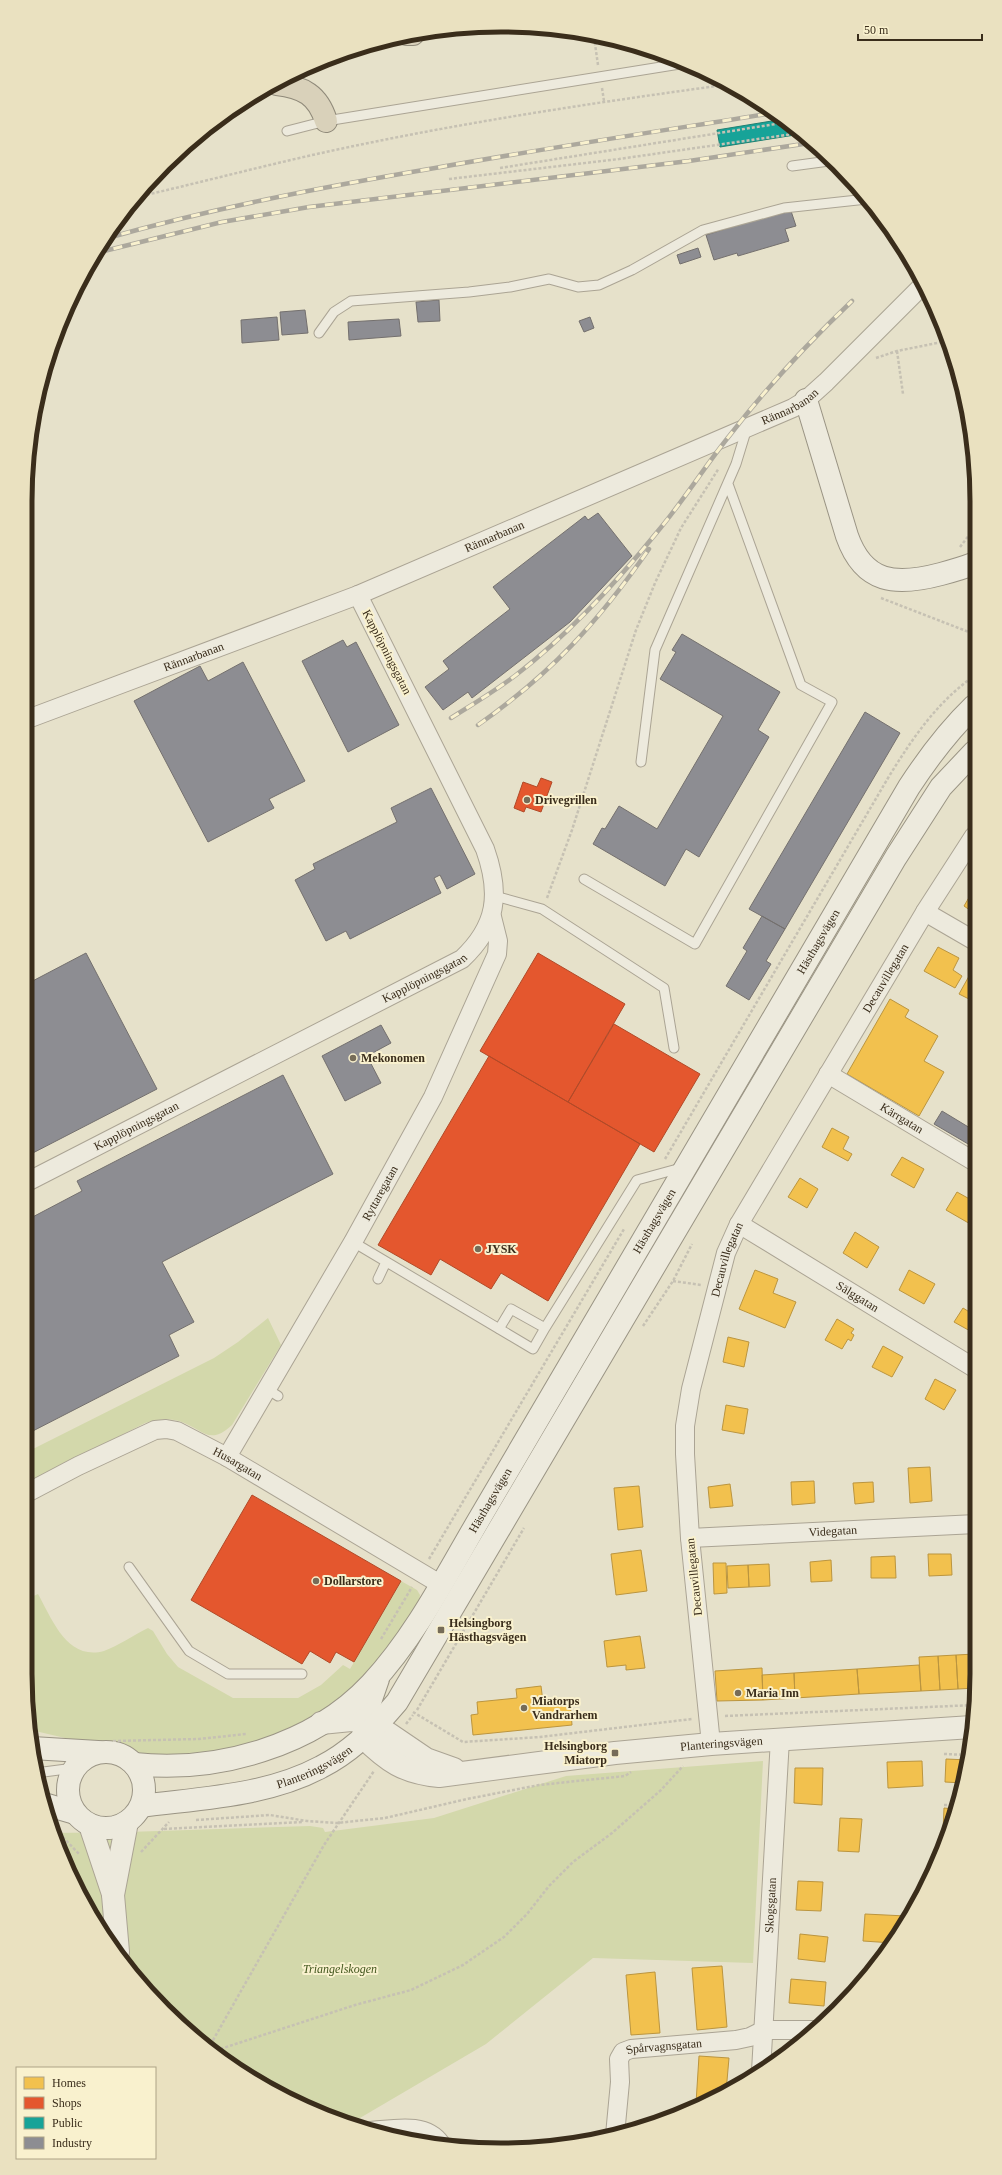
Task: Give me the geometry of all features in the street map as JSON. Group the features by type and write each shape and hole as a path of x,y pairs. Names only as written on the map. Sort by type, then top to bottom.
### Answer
{"highway":[{"path":"284,86 294,88 312,96 319,102 326,121"}],"main road":[{"path":"806,400 852,552 865,567 884,578 908,581 970,565"},
{"name":"Hästhagsvägen","path":"321,1723 353,1701 380,1673 400,1649 440,1584 909,787 933,750 955,724 970,710"},
{"path":"956,769 970,753"},
{"name":"Hästhagsvägen","path":"368,1728 397,1702 926,807 956,769 970,756"},
{"path":"368,1728 380,1673"},
{"name":"Planteringsvägen","path":"134,1764 180,1766 240,1757 292,1739 321,1723 337,1720 368,1728 426,1759 446,1767 472,1770"},
{"name":"Planteringsvägen","path":"368,1728 383,1757 407,1770 427,1775 456,1774 472,1770 615,1753 711,1744 967,1727"},
{"name":"Planteringsvägen","path":"134,1814 285,1782 323,1767 341,1755 368,1728"},
{"path":"38,1748 118,1753 134,1764 143,1779 144,1788 134,1814 113,1895"},
{"path":"98,1752 81,1761 74,1768 69,1779 68,1790 70,1802 83,1819 113,1895 117,1944"},
{"path":"51,1807 105,1828 120,1825 134,1814"}],"street":[{"name":"Rännarbanan","path":"32,717 358,595 793,408 806,400 919,289"},
{"name":"Kapplöpningsgatan","path":"32,1179 462,959 477,945 492,917 495,896 493,871 486,850 358,595"},
{"name":"Decauvillegatan","path":"711,1744 690,1538 684,1454 685,1426 691,1389 726,1254 738,1224 925,912 970,842"},
{"path":"925,912 970,938"},
{"name":"Ryttaregatan","path":"227,1457 272,1392 315,1319 353,1242 433,1097 494,961 498,942 492,917"},
{"name":"Kärrgatan","path":"828,1074 970,1159"},
{"name":"Sälggatan","path":"738,1224 970,1365"},
{"name":"Husargatan","path":"32,1490 78,1466 155,1430 166,1429 177,1431 227,1457 440,1584"},
{"name":"Videgatan","path":"690,1538 970,1524"},
{"name":"Skogsgatan","path":"762,2064 780,1739"},
{"path":"764,2030 806,2030"},
{"name":"Spårvagnsgatan","path":"616,2128 620,2082 619,2059 623,2052 631,2049 736,2040 764,2030"},
{"path":"392,2130 418,2128 432,2134 436,2138"}],"lane":[{"path":"287,131 326,121 673,65"},
{"path":"792,166 825,162"},
{"path":"319,333 334,312 351,301 469,292 510,287 549,279 578,287 598,285 632,270 703,230 784,208 860,200"},
{"path":"641,762 655,650 728,484 746,428"},
{"path":"584,880 695,944 832,702 801,684 728,484"},
{"path":"495,896 542,909 664,988 674,1048"},
{"path":"353,1242 533,1349 637,1180 686,1167"},
{"path":"378,1279 386,1262"},
{"path":"499,1329 511,1309 545,1328"},
{"path":"129,1568 189,1651 228,1674 302,1674"},
{"path":"43,1772 74,1768"}],"path":[{"path":"146,195 309,156 437,131 604,101 719,86"},
{"path":"500,168 779,123"},
{"path":"449,179 619,160 793,134"},
{"path":"876,358 897,351 942,342"},
{"path":"897,351 902,394"},
{"path":"547,898 572,830 636,630 654,582 680,528 722,464"},
{"path":"955,552 965,543 970,535"},
{"path":"673,1281 717,1288"},
{"path":"397,1702 463,1742 540,1737 708,1717 969,1705"},
{"path":"944,1754 963,1755"},
{"path":"211,2043 337,1823 383,1757"},
{"path":"220,2049 355,2006 411,1990 463,1965 504,1937 527,1914 549,1886 573,1862 612,1834 661,1790 686,1762 680,1762"},
{"path":"192,1821 270,1816 337,1823 385,1818 467,1799 539,1785 624,1776 637,1768"},
{"path":"944,1805 951,1805"},
{"path":"177,1822 169,1822 164,1829 307,1821"}],"green space":[{"path":"268,1318 281,1345 232,1425 224,1431 217,1435 206,1434 187,1424 170,1420 157,1420 145,1423 32,1480 32,1449 214,1358 238,1342"},
{"path":"401,1581 417,1590 420,1595 419,1602 398,1637 384,1656 344,1697 327,1710 307,1721 262,1740 238,1747 192,1754 153,1754 83,1742 36,1731 32,1674 32,1597 38,1594 62,1636 80,1650 91,1652 104,1651 148,1628 153,1631 167,1654 178,1667 233,1698 298,1698 321,1685 343,1665 350,1669"},
{"name":"Triangelskogen","path":"763,1761 753,1963 593,1958 486,2044 357,2120 294,2095 266,2080 215,2046 169,2006 129,1960 111,1935 80,1881 60,1833 310,1826 323,1828 325,1832 434,1818 566,1776"}],"building: Homes":[{"path":"970,896 970,910 964,906"},
{"path":"938,947 959,958 953,970 962,976 955,988 924,971"},
{"path":"970,974 970,1000 959,994"},
{"path":"890,999 909,1010 905,1017 938,1036 924,1061 944,1072 919,1116 847,1074"},
{"path":"832,1128 849,1137 843,1149 852,1154 848,1161 822,1147"},
{"path":"902,1157 924,1169 914,1188 891,1175"},
{"path":"800,1178 818,1189 807,1208 788,1197"},
{"path":"957,1192 970,1199 970,1224 946,1210"},
{"path":"855,1232 879,1247 867,1268 843,1253"},
{"path":"755,1270 778,1279 773,1293 796,1302 785,1328 739,1309"},
{"path":"909,1270 935,1284 924,1304 899,1290"},
{"path":"963,1308 970,1312 970,1331 954,1322"},
{"path":"837,1319 854,1329 851,1333 854,1335 851,1341 848,1339 842,1349 825,1340"},
{"path":"728,1337 749,1342 744,1367 723,1362"},
{"path":"883,1346 903,1357 892,1377 872,1367"},
{"path":"935,1379 956,1390 944,1410 925,1399"},
{"path":"726,1405 748,1409 744,1434 722,1430"},
{"path":"930,1467 932,1501 910,1503 908,1468"},
{"path":"814,1481 815,1503 792,1505 791,1482"},
{"path":"873,1482 874,1502 855,1504 853,1483"},
{"path":"730,1484 733,1506 710,1508 708,1487"},
{"path":"639,1486 643,1527 618,1530 614,1488"},
{"path":"641,1550 647,1591 616,1595 611,1554"},
{"path":"928,1554 951,1554 952,1575 929,1576"},
{"path":"895,1556 896,1578 871,1578 871,1557"},
{"path":"831,1560 832,1581 811,1582 810,1562"},
{"path":"713,1563 726,1563 727,1593 714,1594"},
{"path":"769,1564 770,1586 749,1587 748,1565"},
{"path":"748,1565 749,1587 728,1588 727,1566"},
{"path":"640,1636 645,1668 626,1670 626,1665 607,1667 604,1641"},
{"path":"970,1654 970,1688 958,1689 956,1655"},
{"path":"956,1655 958,1689 940,1690 938,1656"},
{"path":"938,1656 940,1690 921,1691 919,1657"},
{"path":"919,1665 921,1691 859,1694 857,1669"},
{"path":"762,1668 763,1700 717,1701 715,1671"},
{"path":"857,1669 859,1694 795,1698 794,1673"},
{"path":"794,1673 795,1698 763,1700 762,1675"},
{"name":"Miatorps Vandrarhem","path":"541,1686 543,1702 570,1700 572,1725 473,1735 471,1715 478,1714 477,1702 517,1698 516,1689"},
{"path":"946,1759 962,1760 957,1783 945,1782"},
{"path":"922,1761 923,1786 888,1788 887,1762"},
{"path":"795,1768 823,1768 822,1805 794,1803"},
{"path":"944,1808 950,1809 945,1825 943,1830"},
{"path":"840,1818 862,1819 859,1852 838,1851"},
{"path":"798,1881 823,1882 821,1911 796,1910"},
{"path":"865,1914 902,1916 886,1943 863,1941"},
{"path":"800,1934 828,1937 825,1962 798,1959"},
{"path":"722,1966 727,2027 697,2030 692,1968"},
{"path":"655,1972 660,2033 631,2035 626,1975"},
{"path":"791,1979 826,1982 824,2006 789,2003"},
{"path":"699,2056 729,2058 727,2085 696,2100"}],"building: Shops":[{"path":"541,778 552,782 541,812 526,807 524,812 514,808 523,782 537,787"},
{"path":"538,953 625,1004 568,1102 480,1051"},
{"path":"614,1024 700,1074 654,1152 568,1102"},
{"path":"489,1056 640,1144 548,1301 501,1273 491,1289 440,1259 431,1275 378,1245"},
{"path":"252,1495 401,1581 354,1662 336,1652 330,1663 310,1651 302,1664 191,1600"}],"building: Public":[{"path":"775,120 794,135 720,147 717,130"}],"building: Industry":[{"path":"791,211 796,226 785,229 789,241 738,256 737,253 714,260 706,235 780,212 780,214"},
{"path":"698,248 701,257 680,264 677,255"},
{"path":"439,300 440,321 418,322 416,302"},
{"path":"305,310 308,333 282,335 280,312"},
{"path":"277,317 279,340 242,343 241,320"},
{"path":"590,317 594,328 584,332 579,321"},
{"path":"399,319 401,336 349,340 348,322"},
{"path":"598,513 632,556 570,622 472,698 468,692 443,710 425,687 449,669 443,661 510,609 493,587 585,516 588,520"},
{"path":"682,634 780,692 758,730 769,737 699,857 686,849 665,886 593,844 602,828 605,829 619,806 657,829 723,716 660,679 676,652 672,650"},
{"path":"343,640 347,647 356,642 399,725 348,752 302,661"},
{"path":"243,662 305,781 269,799 274,808 208,842 134,701 200,666 208,681"},
{"path":"865,712 900,733 785,929 749,909"},
{"path":"431,788 475,874 447,889 440,875 434,878 441,893 350,939 346,931 326,941 295,880 315,869 313,864 397,822 391,808"},
{"path":"762,916 785,929 766,961 771,964 749,1000 726,986 747,951 743,948"},
{"path":"86,953 157,1089 32,1153 32,981"},
{"path":"381,1025 391,1043 367,1056 381,1083 345,1101 322,1056"},
{"path":"283,1075 333,1174 162,1262 194,1322 169,1335 179,1356 32,1431 32,1217 82,1191 77,1181"},
{"path":"942,1111 970,1128 970,1145 934,1124"}],"railway":[{"path":"114,236 227,208 351,183 766,114"},
{"path":"104,251 222,222 309,207 689,161 805,144"},
{"path":"451,718 492,692 536,659 555,643 609,589 668,519 744,417 804,349 852,301"},
{"path":"478,725 505,706 529,686 572,645 611,600 649,549"}],"place":[{"name":"Drivegrillen","path":"527,800"},
{"name":"Mekonomen","path":"353,1058"},
{"name":"JYSK","path":"478,1249"},
{"name":"Dollarstore","path":"316,1581"},
{"name":"Helsingborg Hästhagsvägen","path":"441,1630"},
{"name":"Maria Inn","path":"738,1693"},
{"name":"Miatorps Vandrarhem","path":"524,1708"},
{"name":"Helsingborg Miatorp","path":"615,1753"}]}
